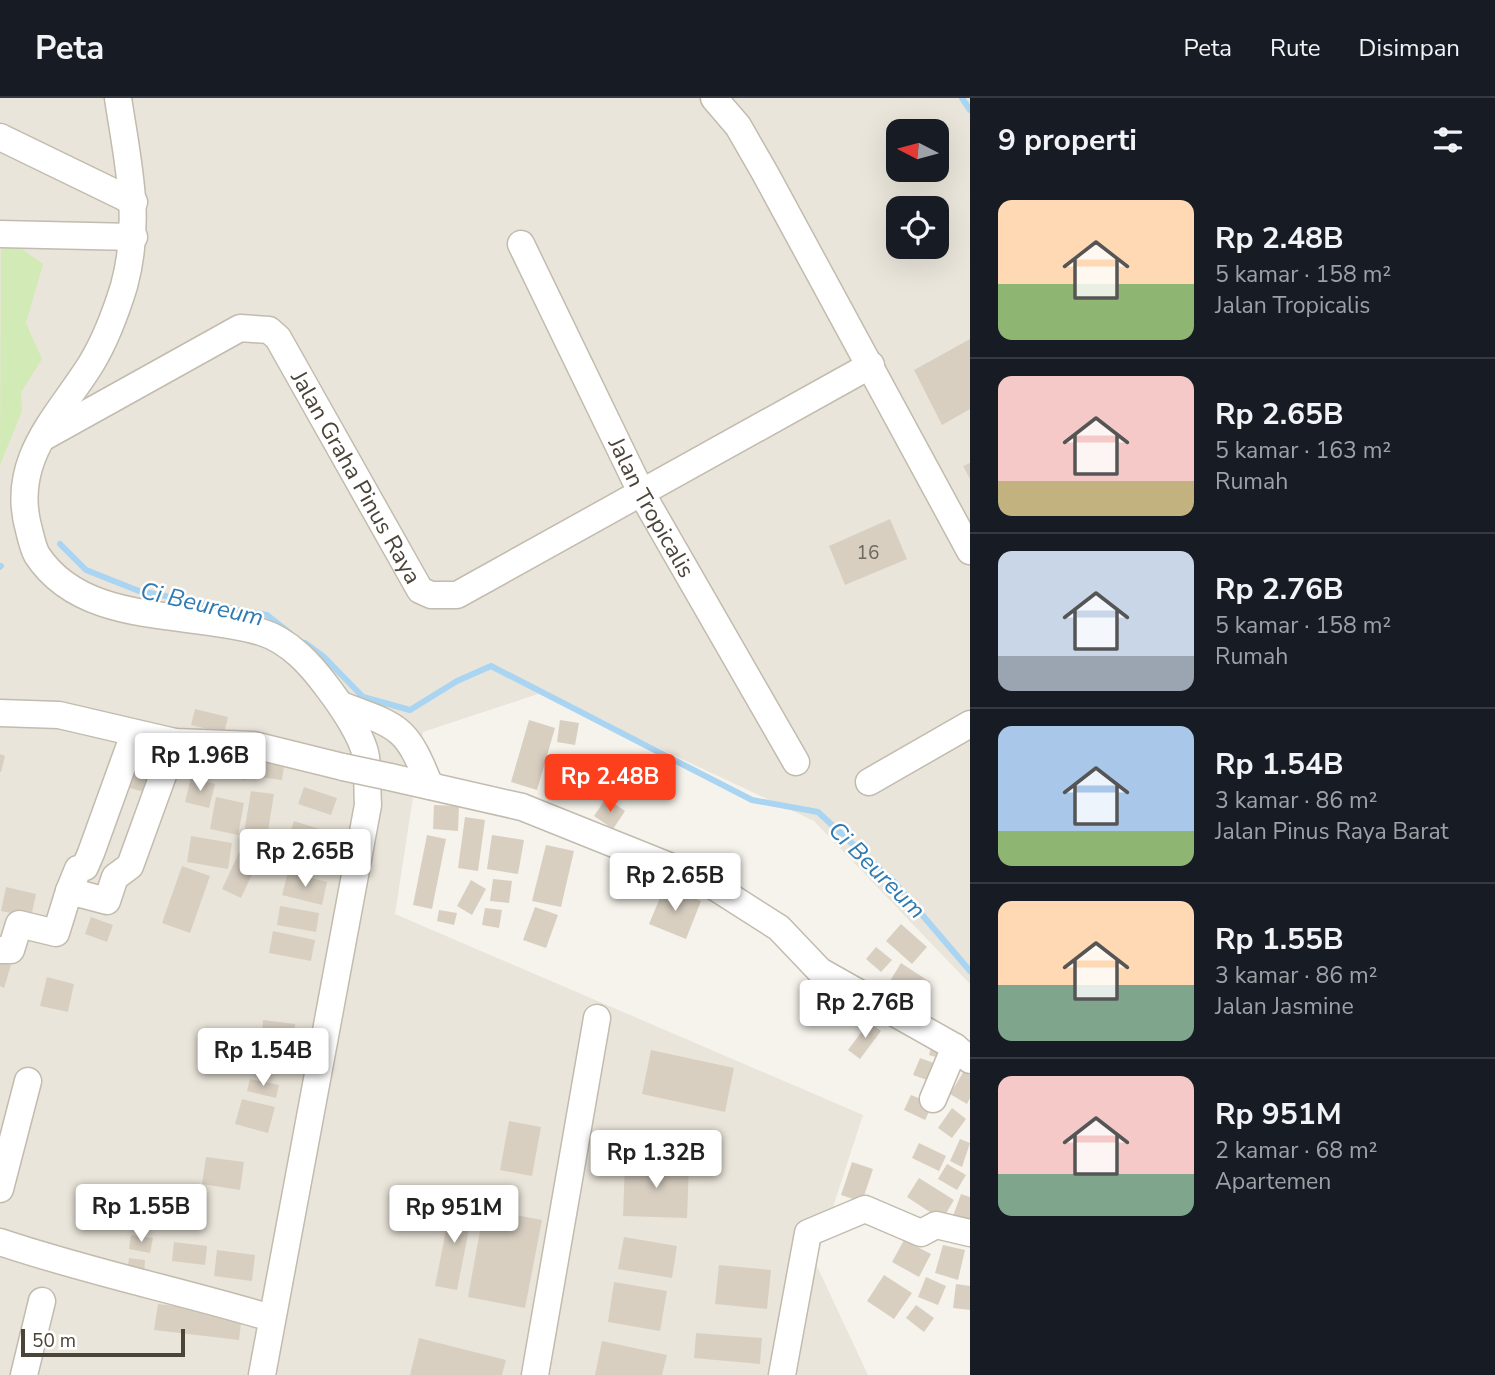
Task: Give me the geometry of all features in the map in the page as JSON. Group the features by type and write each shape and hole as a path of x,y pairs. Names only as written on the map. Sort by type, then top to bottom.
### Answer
{"street":[{"path":"118,98 134,202 134,237 124,286 105,337 91,363 37,441 27,476 24,514 36,553 57,578 91,598 121,608 263,632 306,659 341,705 366,755 368,805 261,1375"},
{"path":"714,98 738,126 871,365 970,551"},
{"path":"0,137 134,202"},
{"path":"0,234 134,237"},
{"name":"Jalan Tropicalis","path":"521,244 642,494 796,762"},
{"name":"Jalan Graha Pinus Raya","path":"37,441 240,328 269,330 278,338 420,590 424,593 457,595 871,365"},
{"path":"341,705 395,726 416,752 430,786"},
{"path":"0,713 59,715 175,742 254,745 522,807 704,880 779,928 820,971 962,1054 933,1099"},
{"path":"869,782 970,724"},
{"path":"0,950 11,950 19,924 56,933 78,869 85,867 91,853 134,734"},
{"path":"69,891 107,901 115,877 130,866 175,742"},
{"path":"535,1375 597,1018"},
{"path":"0,1189 29,1081"},
{"path":"782,1375 808,1233 865,1209 922,1233 936,1225 970,1233"},
{"path":"0,1241 61,1263 171,1288 271,1318"},
{"path":"24,1375 42,1301"}],"shaded area":[{"path":"0,98 970,98 970,984 814,821 541,693 423,732 395,914 863,1115 815,1262 868,1375 0,1375"}],"green space":[{"path":"1,234 43,264 26,323 42,359 21,392 22,411 0,465"}],"building":[{"path":"970,339 970,409 942,425 914,370"},
{"path":"970,463 970,479 963,466"},
{"path":"890,519 907,559 845,585 829,546"},
{"path":"195,709 228,717 224,733 191,725"},
{"path":"529,720 555,728 537,790 511,782"},
{"path":"560,720 579,723 575,745 557,742"},
{"path":"201,749 250,763 245,780 197,766"},
{"path":"0,754 5,756 1,772 0,772"},
{"path":"262,756 285,760 282,780 259,777"},
{"path":"135,760 155,766 147,793 127,787"},
{"path":"191,778 215,784 209,808 185,802"},
{"path":"304,787 337,798 331,815 298,804"},
{"path":"251,791 274,794 267,837 244,833"},
{"path":"216,797 244,803 238,835 210,829"},
{"path":"606,798 625,811 613,829 594,816"},
{"path":"434,805 459,806 458,831 433,829"},
{"path":"465,817 485,820 478,871 458,868"},
{"path":"294,821 335,834 331,847 290,833"},
{"path":"427,835 446,839 432,909 413,905"},
{"path":"492,835 524,840 518,874 487,869"},
{"path":"191,836 232,843 228,869 187,862"},
{"path":"243,844 262,853 241,898 222,889"},
{"path":"292,845 327,855 322,875 287,865"},
{"path":"546,845 574,851 561,907 532,901"},
{"path":"182,866 210,876 190,933 162,923"},
{"path":"288,872 327,882 322,905 282,895"},
{"path":"493,879 512,881 509,903 490,901"},
{"path":"471,880 486,889 472,915 457,906"},
{"path":"665,886 701,901 686,939 649,924"},
{"path":"6,887 36,894 31,917 1,911"},
{"path":"280,906 319,913 316,932 277,925"},
{"path":"535,907 558,915 546,948 523,940"},
{"path":"485,908 502,910 499,928 482,925"},
{"path":"439,910 457,913 454,925 437,921"},
{"path":"91,917 113,925 107,942 85,934"},
{"path":"901,924 927,947 912,964 886,941"},
{"path":"273,931 315,940 311,961 269,953"},
{"path":"876,947 892,960 881,972 866,959"},
{"path":"0,962 11,965 4,988 0,986"},
{"path":"901,963 930,982 919,999 890,981"},
{"path":"47,977 74,984 68,1012 40,1006"},
{"path":"263,1020 295,1024 294,1037 262,1034"},
{"path":"869,1022 881,1031 860,1059 848,1050"},
{"path":"932,1043 946,1060 929,1055"},
{"path":"258,1045 288,1048 285,1071 256,1068"},
{"path":"651,1050 734,1068 725,1112 642,1094"},
{"path":"920,1058 942,1066 935,1083 913,1075"},
{"path":"964,1071 970,1075 970,1098 967,1104 950,1094"},
{"path":"250,1079 279,1085 276,1098 247,1091"},
{"path":"911,1095 933,1104 925,1120 904,1110"},
{"path":"242,1099 275,1107 268,1133 235,1124"},
{"path":"952,1108 966,1119 952,1138 938,1128"},
{"path":"509,1121 541,1127 532,1176 500,1170"},
{"path":"960,1139 970,1143 962,1167 950,1161"},
{"path":"919,1143 946,1156 939,1171 912,1158"},
{"path":"206,1157 244,1162 240,1190 202,1184"},
{"path":"852,1162 873,1169 862,1202 841,1195"},
{"path":"625,1163 689,1165 687,1218 623,1216"},
{"path":"947,1164 966,1175 957,1190 938,1179"},
{"path":"919,1178 954,1200 942,1220 907,1197"},
{"path":"961,1194 970,1197 970,1226 952,1219"},
{"path":"452,1200 474,1204 457,1290 435,1286"},
{"path":"136,1201 162,1206 158,1227 133,1222"},
{"path":"484,1209 542,1220 525,1308 468,1297"},
{"path":"131,1235 153,1238 150,1253 129,1249"},
{"path":"624,1237 677,1246 672,1278 618,1269"},
{"path":"904,1240 931,1254 919,1277 892,1262"},
{"path":"174,1242 207,1246 205,1265 172,1261"},
{"path":"943,1245 965,1250 958,1280 935,1273"},
{"path":"217,1250 255,1255 252,1281 214,1276"},
{"path":"129,1258 145,1260 144,1275 127,1273"},
{"path":"719,1265 771,1270 767,1309 715,1304"},
{"path":"884,1275 912,1293 894,1319 867,1301"},
{"path":"926,1277 946,1286 938,1305 918,1297"},
{"path":"614,1282 667,1291 660,1331 608,1322"},
{"path":"956,1284 970,1286 970,1310 953,1308"},
{"path":"158,1304 242,1314 239,1340 154,1330"},
{"path":"916,1305 934,1318 924,1332 906,1318"},
{"path":"696,1333 762,1338 760,1364 694,1358"},
{"path":"419,1338 506,1360 502,1375 410,1375"},
{"path":"602,1341 667,1355 662,1375 595,1375"}],"waterway":[{"name":"Ci Beureum","path":"962,98 970,110"},
{"name":"Ci Beureum","path":"60,544 86,570 139,591 267,615 290,633"},
{"name":"Ci Beureum","path":"305,643 324,657 363,697 410,710 457,681 491,666 752,800 818,812 895,883 970,971"}]}
